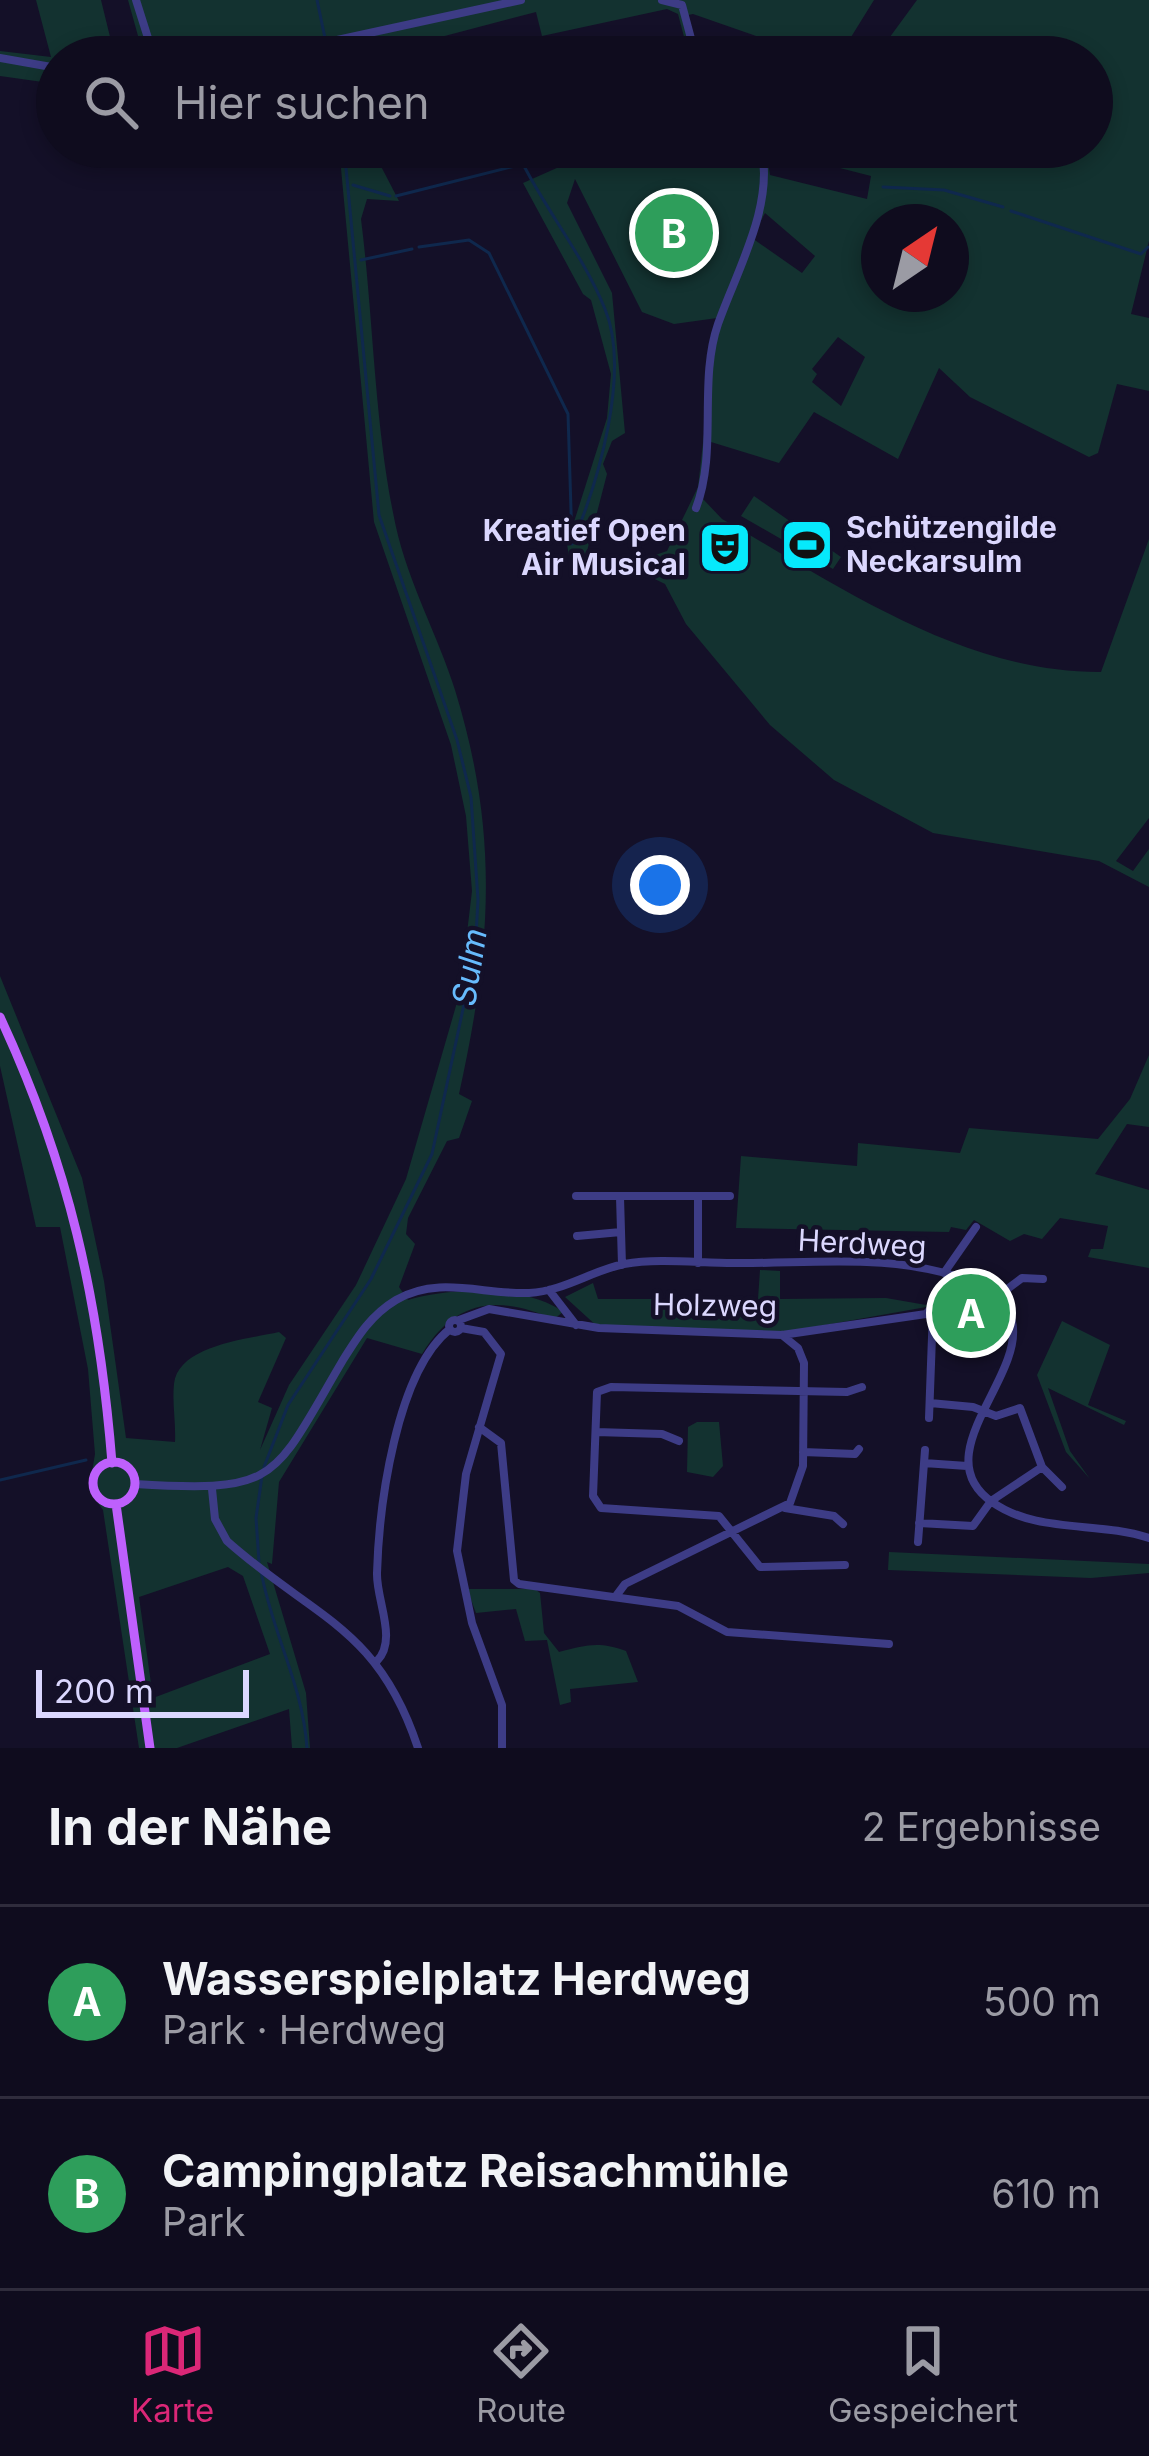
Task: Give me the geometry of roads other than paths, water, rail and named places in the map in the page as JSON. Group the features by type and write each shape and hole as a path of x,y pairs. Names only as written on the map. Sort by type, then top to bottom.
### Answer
{"main road":[{"path":"0,1017 47,1126 80,1229 97,1323 112,1463"},
{"path":"112,1463 128,1468 135,1484 127,1500 116,1504 103,1502 93,1484 97,1472 112,1463"},
{"path":"116,1504 150,1748"}],"street":[{"path":"136,0 147,36"},
{"path":"356,36 521,0"},
{"path":"662,0 678,3 689,36"},
{"path":"0,58 36,64"},
{"path":"696,508 718,324 762,206 764,168"},
{"path":"576,1196 730,1196"},
{"path":"698,1196 698,1263"},
{"path":"620,1197 622,1265"},
{"path":"944,1273 976,1227"},
{"path":"577,1236 621,1232"},
{"name":"Herdweg","path":"135,1484 212,1489 247,1484 270,1470 297,1439 368,1322 393,1302 441,1286 549,1290 622,1265 875,1264 944,1273 994,1299"},
{"path":"929,1418 933,1310 958,1278"},
{"path":"1042,1279 1022,1278 994,1299 1012,1323 1015,1336 1008,1369 970,1437 967,1466 974,1484 991,1501 1034,1520 1149,1538"},
{"path":"549,1290 577,1325"},
{"name":"Holzweg","path":"457,1326 490,1309 577,1325 782,1335 933,1310"},
{"path":"377,1661 388,1642 377,1579 378,1548 404,1408 421,1366 457,1326 484,1331 501,1354 466,1474 457,1551 472,1623 502,1705 502,1748"},
{"path":"616,1596 626,1584 785,1508 801,1480 805,1392 802,1354 782,1335"},
{"path":"845,1565 760,1567 713,1514 605,1510 597,1505 597,1392 604,1388 805,1392 862,1387"},
{"path":"930,1403 983,1409 996,1416 1020,1408 1042,1468 1062,1487"},
{"path":"478,1427 501,1443 516,1582 678,1606 721,1631 889,1644"},
{"path":"596,1432 662,1434 679,1441"},
{"path":"803,1452 855,1454 860,1449"},
{"path":"918,1543 925,1450"},
{"path":"924,1463 967,1466"},
{"path":"920,1523 974,1526 991,1501 1042,1468"},
{"path":"212,1489 219,1530 377,1661 403,1702 418,1748"},
{"path":"785,1508 834,1516 843,1524"}],"waterway":[{"name":"Sulm","path":"317,0 325,36"},
{"name":"Sulm","path":"264,1467 288,1405 371,1279 432,1154 475,953 478,900 471,797 457,740 379,515 346,168"},
{"path":"396,196 507,168"},
{"path":"525,168 587,271 612,335 613,395 608,427 572,544"},
{"path":"353,185 390,196"},
{"path":"883,187 944,190 1003,207"},
{"path":"1011,211 1141,254 1148,247"},
{"path":"419,247 469,240 489,253 568,414 572,542"},
{"path":"361,260 412,249"},
{"path":"0,1480 86,1460"},
{"name":"Sulm","path":"259,1562 256,1518 262,1476"},
{"name":"Sulm","path":"261,1571 300,1702 307,1748"}],"place":[{"name":"Campingplatz Reisachmühle","path":"674,233"},
{"name":"Schützengilde Neckarsulm","path":"807,545"},
{"name":"Kreatief Open Air Musical","path":"725,548"},
{"name":"Wasserspielplatz Herdweg","path":"971,1313"}]}
